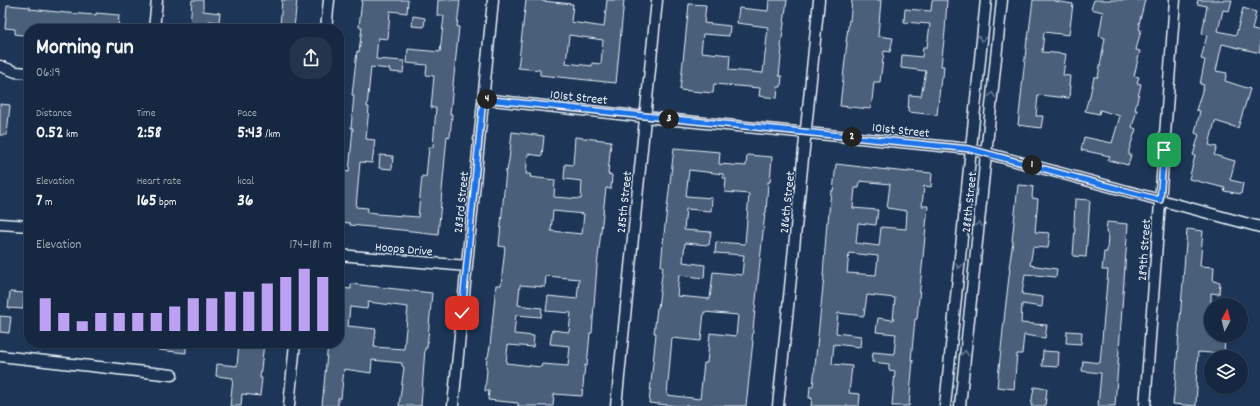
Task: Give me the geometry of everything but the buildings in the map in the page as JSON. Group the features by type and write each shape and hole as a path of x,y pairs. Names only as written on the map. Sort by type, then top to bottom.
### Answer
{"street":[{"path":"155,24 157,0"},
{"path":"327,24 329,0"},
{"name":"283rd Street","path":"453,406 493,0"},
{"name":"285th Street","path":"616,406 657,0"},
{"name":"286th Street","path":"778,406 819,0"},
{"name":"288th Street","path":"944,406 986,0"},
{"name":"288th Street","path":"960,406 1002,0"},
{"name":"289th Street","path":"1145,406 1175,0"},
{"path":"984,12 1000,14"},
{"path":"0,66 16,72 24,73"},
{"name":"101st Street","path":"483,99 970,149 1260,227"},
{"path":"0,224 24,226"},
{"name":"Hoops Drive","path":"344,255 466,266"},
{"path":"290,406 295,348"},
{"path":"0,356 172,375"},
{"path":"948,371 963,373"}],"route":[{"path":"462,313 483,99 970,149 1160,200 1164,150"}]}
